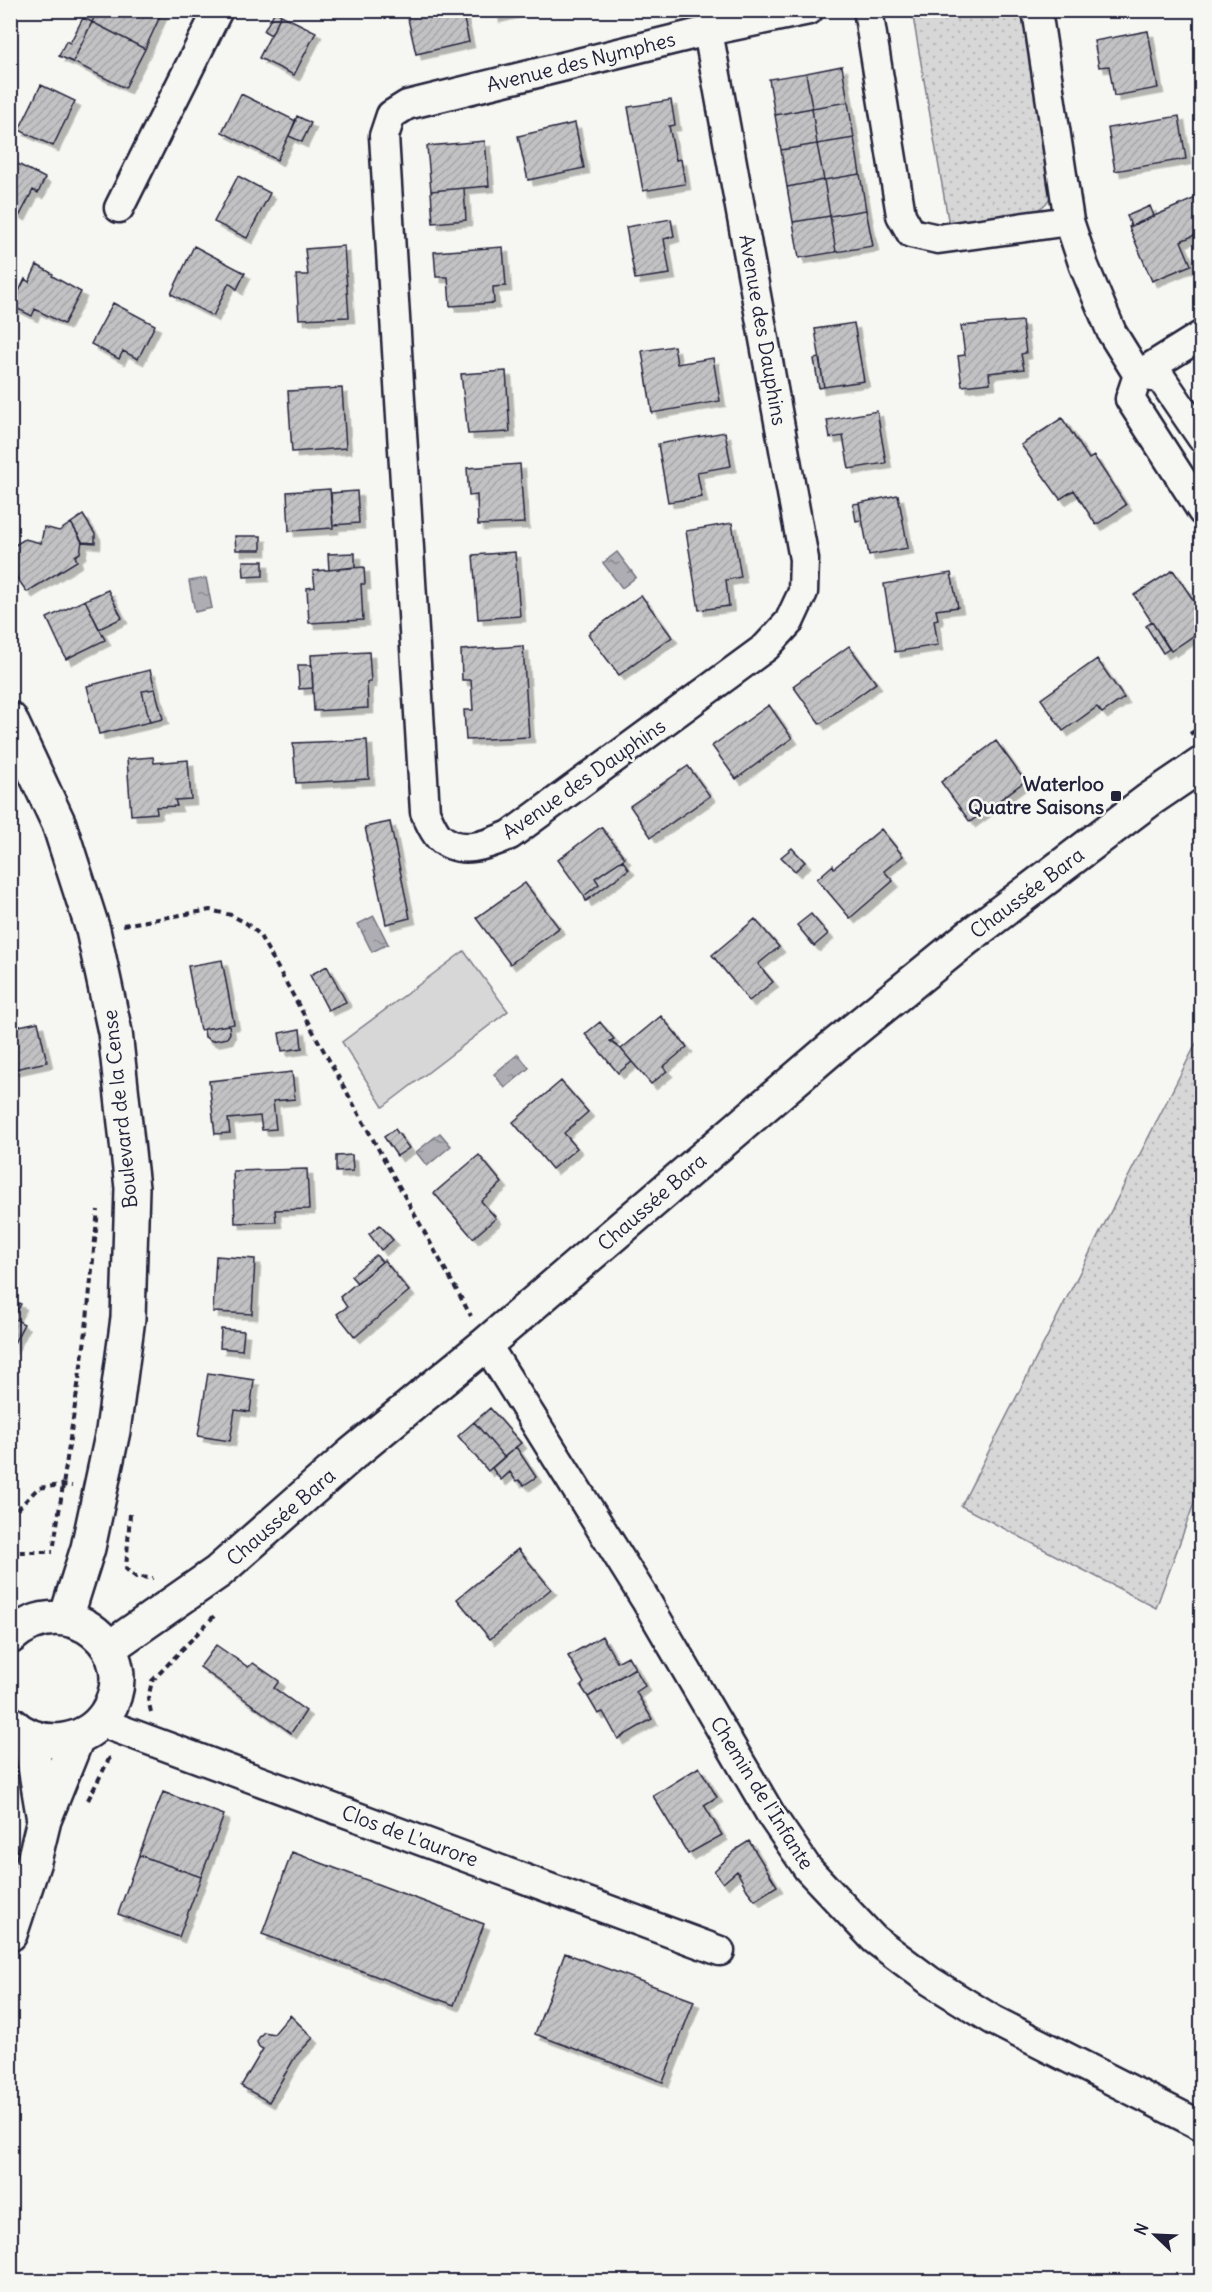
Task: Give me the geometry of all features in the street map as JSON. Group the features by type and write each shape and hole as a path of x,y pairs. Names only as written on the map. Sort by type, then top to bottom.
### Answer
{"main road":[{"name":"Boulevard de la Cense","path":"10,719 59,824 93,930 115,1032 132,1188 128,1318 113,1431 88,1548 66,1618"},
{"name":"Chaussée Bara","path":"108,1648 218,1572 352,1454 479,1332 958,945 1149,800 1202,764"},
{"path":"10,1637 23,1626 44,1618 66,1618 83,1624 98,1634 108,1648 115,1666 116,1686 111,1705 89,1730 44,1820 34,1861 10,1934"},
{"path":"20,1730 54,1742 89,1730"},
{"path":"20,1730 44,1820"}],"street":[{"path":"119,208 218,10"},
{"name":"Avenue des Nymphes","path":"392,115 406,105 809,10"},
{"path":"868,10 901,215 911,232 938,239 1070,221"},
{"path":"1037,10 1070,221 1084,266 1112,333 1138,375"},
{"name":"Avenue des Dauphins","path":"392,115 384,136 425,812 438,836 457,848 487,845 510,835 766,647 789,622 803,592 804,560 708,32"},
{"path":"1202,335 1138,375 1130,399 1202,512"},
{"path":"1138,375 1161,378 1202,438"},
{"name":"Chemin de l'Infante","path":"479,1332 645,1599 771,1815 808,1869 874,1939 930,1981 993,2020 1202,2126"},
{"name":"Clos de L'aurore","path":"89,1730 720,1951"}],"path":[{"path":"93,930 210,910 231,915 246,923 259,934 479,1332"},
{"path":"10,1555 16,1552 53,1553 85,1339 98,1208"},
{"path":"10,1517 38,1488 62,1485"},
{"path":"100,1490 132,1495 126,1569 136,1577 160,1579"}],"shaded area":[{"path":"912,11 1019,11 1026,19 1053,174 1050,197 1034,212 1005,222 950,231"},
{"path":"464,951 508,1011 383,1107 342,1042"},
{"path":"1201,1034 1201,1484 1156,1608 961,1506"}],"water":[{"path":"617,552 636,577 622,588 603,563"},
{"path":"206,578 212,608 195,612 189,581"},
{"path":"374,916 388,944 372,952 358,924"},
{"path":"518,1054 529,1068 505,1088 494,1074"},
{"path":"440,1133 451,1146 427,1166 416,1152"}],"building":[{"path":"87,10 98,10 92,22 83,18"},
{"path":"98,10 163,10 145,49 92,22"},
{"path":"406,10 462,10 469,42 416,54"},
{"path":"493,10 523,10 494,17"},
{"path":"275,11 281,15 271,35 264,31"},
{"path":"281,15 316,32 294,75 259,58"},
{"path":"83,18 92,22 73,62 59,56 66,41 70,43"},
{"path":"92,22 145,49 125,88 73,62"},
{"path":"1148,31 1158,88 1114,96 1109,66 1099,67 1094,41"},
{"path":"842,66 848,102 812,108 806,73"},
{"path":"806,73 812,108 775,115 769,79"},
{"path":"41,85 75,101 53,146 19,130"},
{"path":"241,94 296,121 277,160 222,132"},
{"path":"671,100 675,125 669,126 676,160 681,159 685,184 643,191 628,107"},
{"path":"848,102 854,138 817,144 812,108"},
{"path":"812,108 817,144 781,150 775,115"},
{"path":"297,116 311,123 302,142 289,136"},
{"path":"1179,116 1186,159 1115,171 1108,128"},
{"path":"575,123 584,168 528,180 518,136"},
{"path":"854,138 860,174 824,180 817,144"},
{"path":"485,141 489,186 431,191 427,146"},
{"path":"817,144 824,180 787,187 781,150"},
{"path":"10,160 45,178 38,193 33,190 20,215 10,210"},
{"path":"860,174 866,210 830,216 824,180"},
{"path":"238,176 270,193 247,238 214,222"},
{"path":"824,180 830,216 793,222 787,187"},
{"path":"464,188 466,220 433,223 431,191"},
{"path":"1198,197 1202,206 1202,232 1181,241 1191,265 1152,281 1129,227"},
{"path":"1150,206 1154,216 1131,226 1127,216"},
{"path":"866,210 873,246 836,252 830,216"},
{"path":"830,216 836,252 799,258 793,222"},
{"path":"671,219 674,236 664,239 670,274 635,279 626,227"},
{"path":"194,246 245,273 237,289 229,283 213,316 171,294"},
{"path":"344,246 349,317 299,319 296,275 308,275 305,249"},
{"path":"503,247 506,286 493,287 494,303 450,306 448,277 436,277 434,252"},
{"path":"37,265 81,292 64,324 35,309 32,316 12,306 25,279 29,282"},
{"path":"113,303 155,325 138,359 123,351 119,359 91,344"},
{"path":"1022,321 1026,353 1021,354 1024,369 989,373 990,383 962,386 958,356 965,355 961,326"},
{"path":"854,323 864,381 824,387 815,329"},
{"path":"674,346 677,364 713,358 720,401 652,413 642,351"},
{"path":"819,358 824,387 819,388 814,359"},
{"path":"506,371 510,432 468,434 461,374"},
{"path":"342,388 346,448 292,452 288,391"},
{"path":"877,411 886,463 849,469 843,436 830,438 827,420"},
{"path":"1062,418 1089,459 1094,456 1126,505 1096,525 1074,490 1060,499 1021,445"},
{"path":"725,432 731,466 697,472 702,497 668,502 658,444"},
{"path":"520,464 524,523 478,525 477,495 469,496 467,468"},
{"path":"330,489 333,528 289,531 287,492"},
{"path":"357,491 359,523 333,525 331,493"},
{"path":"898,495 908,548 869,555 859,503"},
{"path":"859,503 862,520 856,521 853,504"},
{"path":"83,515 95,534 95,543 82,542 71,523"},
{"path":"71,523 82,541 80,553 75,556 77,561 27,592 10,568 10,548 25,539 41,543 44,527 59,531"},
{"path":"732,523 741,577 726,580 729,606 699,610 686,531"},
{"path":"235,536 261,536 261,550 236,550"},
{"path":"515,552 520,616 478,619 473,555"},
{"path":"355,553 355,567 329,570 328,554"},
{"path":"243,561 263,561 263,576 244,577"},
{"path":"364,567 365,584 361,584 363,620 309,623 307,588 315,587 313,571"},
{"path":"1173,570 1202,613 1202,630 1171,651 1134,595"},
{"path":"951,573 958,607 936,610 938,619 934,620 938,645 895,652 884,584"},
{"path":"108,590 122,618 99,629 85,600"},
{"path":"641,595 672,637 619,675 588,634"},
{"path":"85,600 105,640 66,659 47,618"},
{"path":"1152,622 1169,649 1163,653 1146,626"},
{"path":"523,646 529,737 466,740 464,710 473,710 471,680 462,680 461,650"},
{"path":"849,646 876,683 820,724 793,686"},
{"path":"369,652 371,682 367,682 368,708 314,711 311,655"},
{"path":"1097,659 1124,698 1102,713 1097,707 1063,731 1041,699"},
{"path":"298,665 312,665 313,688 299,689"},
{"path":"150,670 155,689 142,691 150,722 99,734 87,686"},
{"path":"155,689 163,719 150,722 142,691"},
{"path":"769,705 792,738 736,779 712,746"},
{"path":"367,740 369,779 296,783 293,743"},
{"path":"996,741 1025,781 970,822 941,782"},
{"path":"153,757 154,763 188,760 191,799 175,800 177,806 156,807 157,813 131,815 127,759"},
{"path":"688,766 710,796 651,837 630,806"},
{"path":"390,822 410,918 386,924 365,827"},
{"path":"601,827 625,858 595,878 599,884 584,896 558,860"},
{"path":"881,829 903,856 884,871 893,881 850,918 817,879"},
{"path":"792,848 805,862 795,871 781,857"},
{"path":"622,860 629,869 586,901 584,896 599,884 595,878"},
{"path":"525,883 559,928 510,964 476,918"},
{"path":"811,914 828,934 814,946 797,925"},
{"path":"755,919 779,947 758,964 773,982 749,1001 712,955"},
{"path":"222,960 234,1024 200,1030 188,966"},
{"path":"327,966 346,1002 328,1010 310,975"},
{"path":"661,1016 687,1047 663,1067 667,1071 651,1084 621,1049"},
{"path":"38,1022 47,1062 10,1070 10,1028"},
{"path":"600,1022 614,1039 610,1041 621,1049 632,1062 618,1073 585,1034"},
{"path":"229,1025 230,1033 227,1038 212,1041 205,1037 204,1029"},
{"path":"300,1029 302,1048 282,1051 279,1033"},
{"path":"292,1072 295,1099 273,1101 276,1129 262,1130 260,1116 228,1119 230,1133 215,1134 209,1081"},
{"path":"561,1081 588,1112 564,1133 577,1148 552,1169 513,1122"},
{"path":"395,1129 409,1148 397,1156 384,1137"},
{"path":"352,1155 353,1171 336,1172 336,1156"},
{"path":"479,1155 502,1183 481,1201 496,1218 473,1238 434,1193"},
{"path":"307,1169 309,1209 275,1210 276,1222 235,1223 233,1171"},
{"path":"380,1225 393,1240 381,1250 369,1234"},
{"path":"376,1255 382,1262 357,1283 351,1276"},
{"path":"216,1256 255,1259 252,1314 213,1312"},
{"path":"384,1260 409,1291 355,1337 337,1314 347,1307 340,1297"},
{"path":"10,1299 21,1304 13,1318 24,1324 12,1347"},
{"path":"221,1329 244,1331 242,1350 220,1348"},
{"path":"208,1373 254,1380 250,1412 235,1410 230,1441 198,1436"},
{"path":"490,1408 521,1443 504,1457 474,1422"},
{"path":"474,1422 504,1457 488,1471 458,1436"},
{"path":"516,1447 536,1477 524,1485 519,1480 516,1481 510,1472 501,1480 492,1468"},
{"path":"518,1549 551,1589 490,1639 457,1599"},
{"path":"602,1636 617,1662 628,1656 635,1668 588,1697 581,1686 584,1683 568,1656"},
{"path":"216,1645 248,1667 253,1663 279,1681 274,1688 306,1711 291,1733 200,1667"},
{"path":"635,1668 645,1686 636,1692 652,1719 618,1739 603,1712 598,1714 588,1697"},
{"path":"699,1767 717,1797 704,1805 722,1835 688,1854 653,1796"},
{"path":"163,1792 224,1815 201,1877 139,1855"},
{"path":"749,1841 777,1886 755,1900 737,1871 723,1883 714,1871 738,1848"},
{"path":"292,1852 484,1924 454,2005 262,1934"},
{"path":"139,1855 201,1877 179,1937 118,1914"},
{"path":"565,1953 694,2001 663,2082 535,2034"},
{"path":"290,2015 313,2038 295,2057 269,2102 241,2086 263,2049 257,2042 260,2036 264,2032 274,2034"}],"place":[{"name":"Waterloo Quatre Saisons","path":"1116,796"}]}
